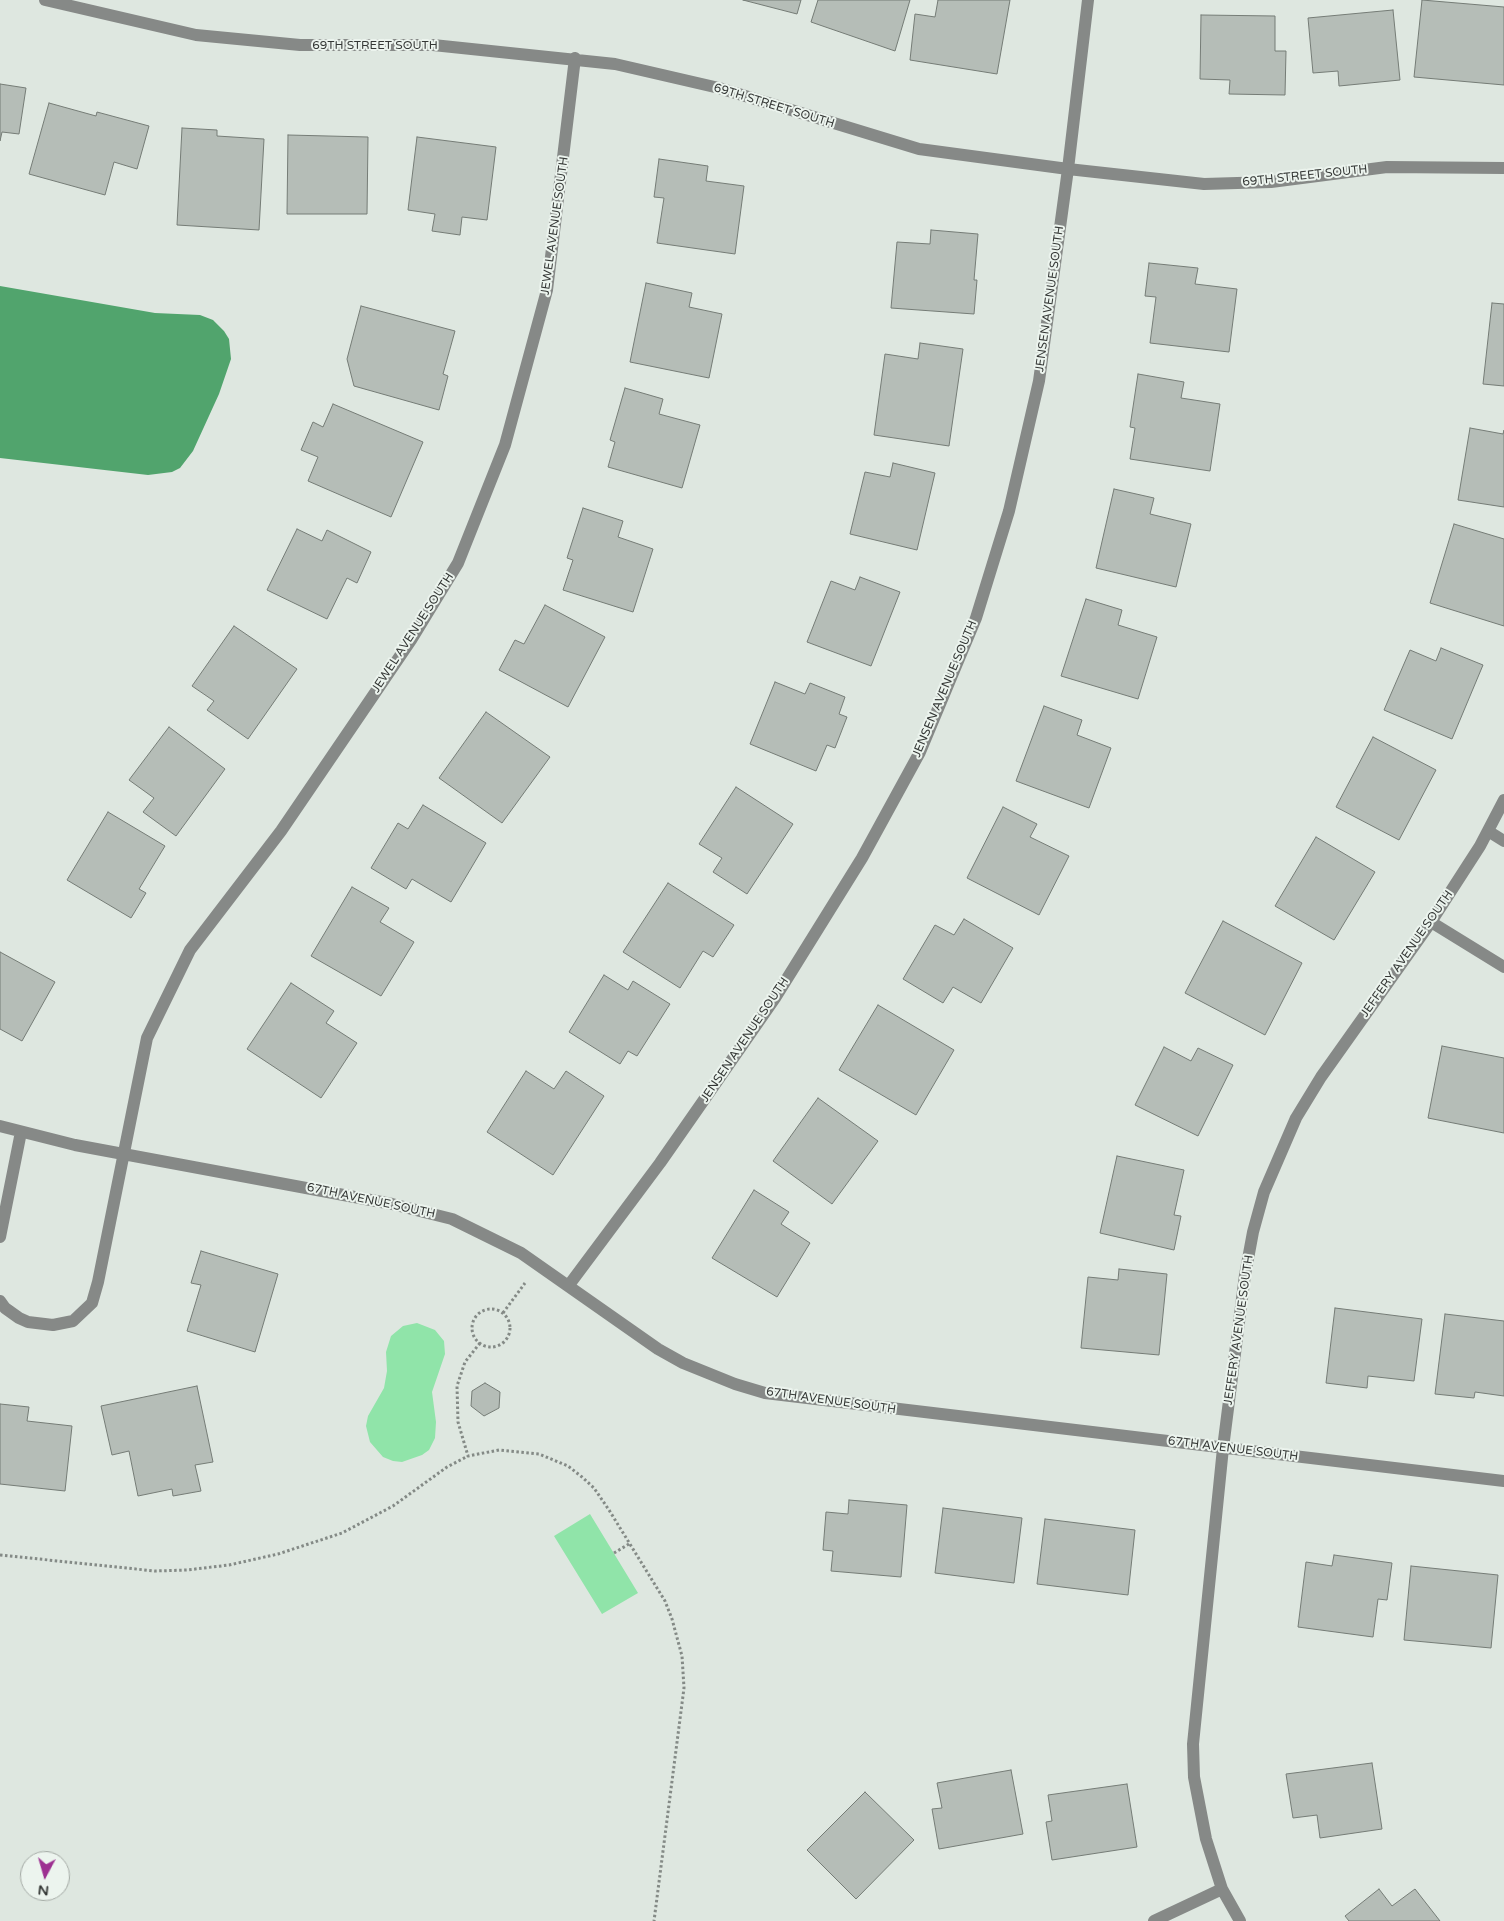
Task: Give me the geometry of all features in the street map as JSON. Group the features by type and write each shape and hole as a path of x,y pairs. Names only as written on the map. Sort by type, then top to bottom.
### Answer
{"street":[{"name":"69TH STREET SOUTH","path":"45,0 196,35 300,45 433,45 575,58 624,66 719,88 919,149 1068,169 1204,184 1271,182 1387,167 1504,168"},
{"name":"JENSEN AVENUE SOUTH","path":"569,1285 660,1163 775,998 862,858 920,752 976,618 1009,511 1039,381 1068,169 1088,0"},
{"name":"JEWEL AVENUE SOUTH","path":"0,1301 12,1314 28,1322 41,1325 64,1324 73,1321 86,1310 96,1292 147,1038 190,950 281,831 411,640 458,563 504,445 547,290 575,58"},
{"name":"JEFFERY AVENUE SOUTH","path":"1240,1921 1222,1889 1199,1811 1193,1744 1224,1448 1252,1232 1276,1162 1296,1118 1321,1077 1431,922 1488,831 1504,800"},
{"path":"1488,831 1504,841"},
{"path":"1431,922 1504,967"},
{"name":"67TH AVENUE SOUTH","path":"0,1126 123,1153 392,1204 444,1216 499,1240 569,1285 658,1350 683,1363 736,1384 766,1393 1504,1481"},
{"path":"0,1237 21,1132"},
{"path":"1154,1921 1222,1889"}],"path":[{"path":"503,1312 516,1297"},
{"path":"485,1309 503,1312 507,1318 510,1330 504,1342 492,1347 480,1344 472,1328 476,1316 485,1309"},
{"path":"468,1456 458,1422 457,1386 465,1362 480,1344"},
{"path":"0,1555 155,1572 229,1565 278,1554 342,1533 393,1506 447,1467 468,1456 500,1450 521,1451 539,1454 568,1466 594,1488 665,1600 677,1637 684,1673 654,1921"},
{"path":"614,1554 629,1544"}],"shaded area":[{"path":"0,286 155,313 200,315 213,320 224,331 229,339 231,359 219,394 193,451 180,468 172,472 148,475 0,458"},
{"path":"417,1323 435,1330 444,1341 445,1354 432,1392 436,1422 435,1438 429,1450 422,1455 402,1462 393,1461 383,1457 370,1442 366,1426 368,1416 384,1388 387,1371 386,1352 391,1336 403,1326"},
{"path":"590,1514 638,1593 602,1614 554,1536"}],"building":[{"path":"743,0 801,0 797,14"},
{"path":"818,0 910,0 895,51 811,22"},
{"path":"938,0 1010,0 997,74 910,60 915,14 935,17"},
{"path":"1422,0 1504,7 1504,85 1414,77"},
{"path":"1393,10 1400,80 1339,86 1338,71 1313,73 1308,18"},
{"path":"1201,15 1275,16 1275,51 1286,51 1285,95 1229,94 1230,80 1200,79"},
{"path":"0,84 26,88 19,134 2,132 0,141"},
{"path":"49,103 96,116 97,112 149,126 137,169 114,162 105,195 29,174"},
{"path":"182,128 217,130 217,136 264,139 259,230 177,225"},
{"path":"288,135 368,137 367,214 287,214"},
{"path":"417,137 496,147 487,220 462,217 460,235 432,231 435,214 408,210"},
{"path":"659,159 708,166 706,181 744,186 735,254 657,243 664,198 654,197"},
{"path":"931,230 978,234 974,280 977,280 974,314 891,308 897,242 930,244"},
{"path":"1149,263 1198,268 1195,284 1237,289 1229,352 1150,343 1156,297 1145,296"},
{"path":"646,283 692,293 689,307 722,314 709,378 630,362"},
{"path":"1492,303 1504,304 1504,386 1483,384"},
{"path":"361,306 455,331 443,374 448,376 439,410 354,386 347,359"},
{"path":"920,343 963,349 949,446 874,435 885,354 918,359"},
{"path":"1138,374 1184,382 1181,398 1220,404 1210,471 1130,459 1135,428 1130,427"},
{"path":"625,388 663,399 659,414 700,425 682,488 608,467 615,442 610,440"},
{"path":"333,404 423,442 391,517 308,481 318,457 301,450 313,422 323,427"},
{"path":"1470,428 1503,434 1504,430 1504,507 1458,500"},
{"path":"893,463 935,473 917,550 850,534 865,472 890,477"},
{"path":"1114,489 1154,498 1150,514 1191,524 1176,587 1096,568"},
{"path":"583,508 623,521 618,537 653,549 633,612 563,590 573,560 567,558"},
{"path":"1454,524 1504,539 1504,626 1430,603"},
{"path":"297,529 322,541 327,530 371,552 357,583 347,578 327,619 267,590"},
{"path":"860,577 900,592 871,666 807,642 831,581 855,590"},
{"path":"1086,599 1122,610 1118,625 1157,637 1138,699 1061,676"},
{"path":"545,605 605,637 568,707 499,670 515,640 524,644"},
{"path":"234,626 297,669 248,739 207,710 214,701 192,686"},
{"path":"1441,648 1483,665 1452,739 1384,710 1410,650 1436,661"},
{"path":"775,682 805,694 810,683 845,697 839,714 847,717 835,748 827,745 816,771 750,744"},
{"path":"1044,706 1082,720 1077,735 1111,748 1089,808 1016,781"},
{"path":"486,712 550,757 502,823 439,778"},
{"path":"169,727 225,769 176,836 143,812 154,798 129,780"},
{"path":"1373,737 1436,770 1399,840 1336,807"},
{"path":"736,787 793,824 747,894 713,872 722,858 699,844"},
{"path":"423,805 486,843 451,902 412,879 406,889 371,868 398,823 408,829"},
{"path":"1003,807 1037,824 1030,837 1069,856 1039,915 967,878"},
{"path":"108,812 165,846 139,889 146,893 131,918 67,880"},
{"path":"1316,837 1375,872 1334,940 1275,906"},
{"path":"668,883 734,925 713,957 703,951 680,988 623,952"},
{"path":"352,887 389,908 380,922 414,942 381,996 311,956"},
{"path":"964,919 1013,948 981,1003 953,987 943,1003 903,979 935,925 954,935"},
{"path":"1223,921 1302,963 1265,1035 1185,993"},
{"path":"0,952 55,982 22,1041 0,1029"},
{"path":"604,975 628,990 633,981 670,1004 637,1056 628,1051 620,1064 569,1032"},
{"path":"291,983 334,1011 326,1023 357,1043 321,1098 247,1049"},
{"path":"878,1005 954,1050 916,1115 839,1070"},
{"path":"1442,1046 1504,1058 1504,1133 1428,1118"},
{"path":"1164,1047 1191,1061 1198,1048 1233,1065 1198,1136 1135,1105"},
{"path":"526,1071 554,1089 566,1071 604,1096 553,1175 487,1132"},
{"path":"818,1098 878,1141 832,1204 773,1161"},
{"path":"1117,1156 1184,1170 1174,1215 1181,1216 1174,1250 1100,1233"},
{"path":"754,1190 789,1212 781,1224 810,1243 777,1297 712,1258"},
{"path":"201,1251 278,1274 255,1352 187,1331 201,1285 191,1283"},
{"path":"1119,1269 1167,1274 1159,1355 1081,1348 1088,1277 1118,1280"},
{"path":"1335,1308 1422,1319 1414,1381 1368,1376 1367,1388 1326,1383"},
{"path":"1445,1314 1504,1321 1504,1396 1475,1392 1474,1398 1435,1394"},
{"path":"485,1383 500,1392 499,1408 484,1416 471,1406 472,1391"},
{"path":"197,1386 213,1462 195,1465 201,1491 173,1496 172,1489 138,1496 129,1451 112,1455 101,1406"},
{"path":"0,1404 29,1407 27,1421 72,1426 65,1491 0,1484"},
{"path":"849,1500 907,1505 901,1577 831,1571 833,1551 823,1550 826,1512 848,1514"},
{"path":"943,1508 1022,1518 1014,1583 935,1573"},
{"path":"1045,1519 1135,1530 1128,1595 1037,1584"},
{"path":"1334,1555 1392,1563 1387,1600 1378,1599 1373,1637 1298,1627 1306,1562 1332,1566"},
{"path":"1411,1566 1498,1575 1491,1648 1404,1640"},
{"path":"1372,1763 1382,1829 1320,1838 1317,1815 1293,1818 1286,1774"},
{"path":"1011,1770 1023,1834 939,1849 932,1809 942,1808 937,1783"},
{"path":"1127,1784 1137,1847 1052,1860 1046,1822 1052,1821 1048,1795"},
{"path":"865,1792 914,1840 856,1899 807,1850"},
{"path":"1379,1889 1392,1906 1415,1889 1440,1921 1349,1921 1345,1916"}]}
